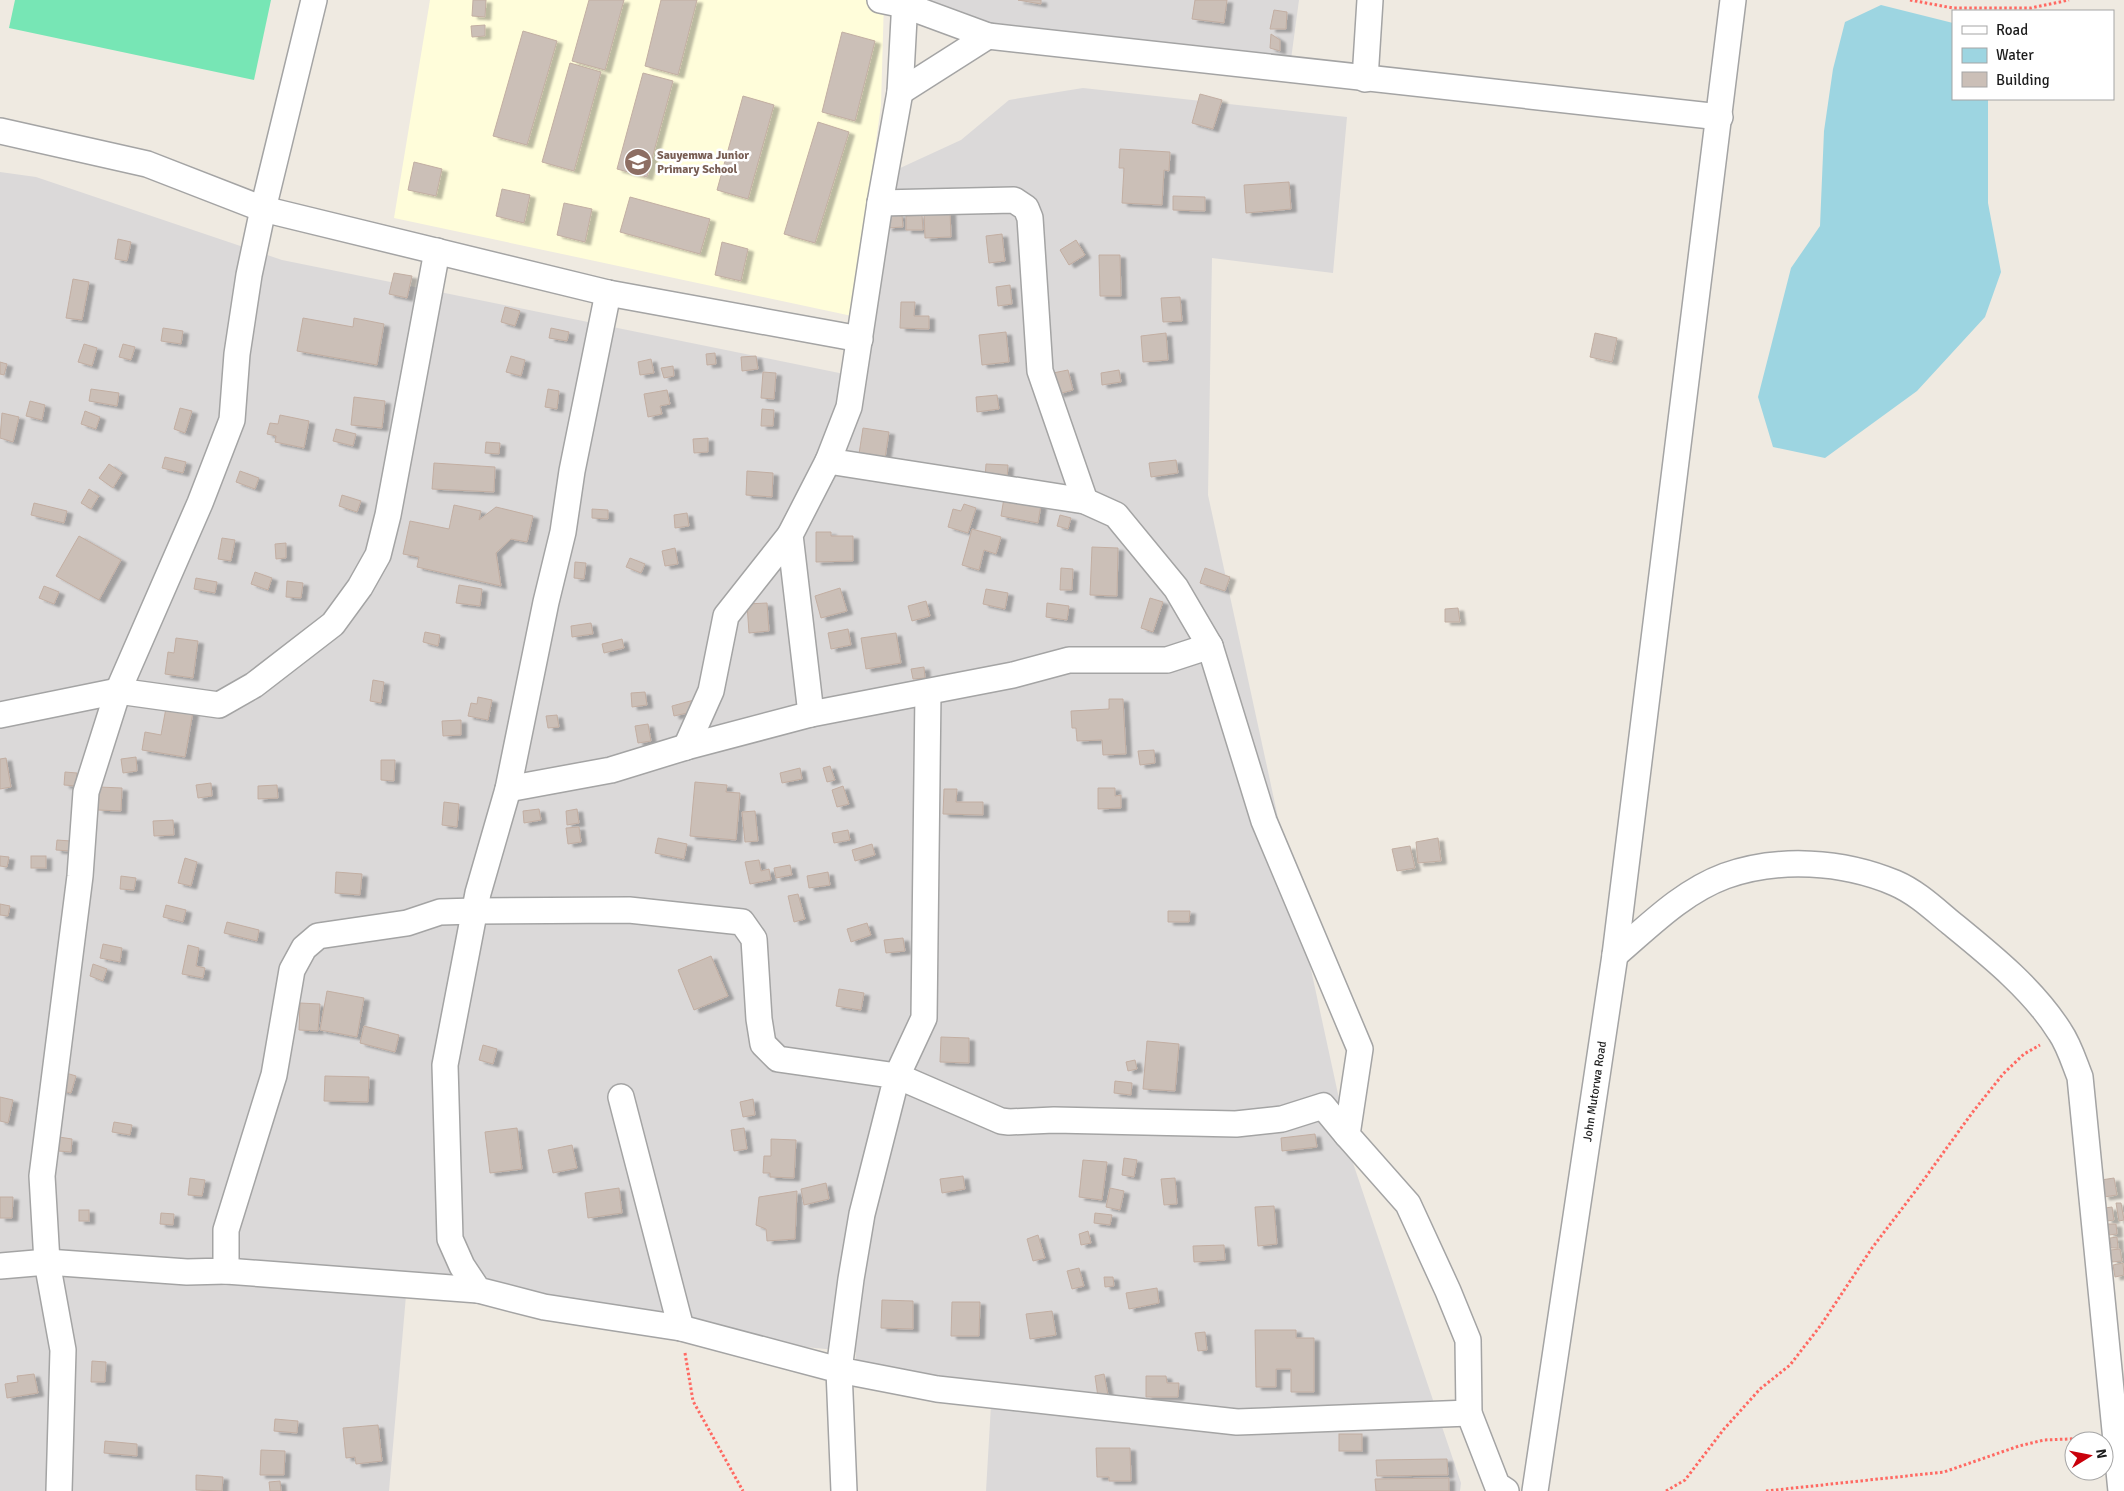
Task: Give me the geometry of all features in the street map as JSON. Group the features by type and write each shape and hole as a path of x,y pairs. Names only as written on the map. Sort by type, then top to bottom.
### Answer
{"street":[{"path":"59,1491 62,1350 47,1262 42,1176 80,876 86,792 118,691 200,503 232,420 237,354 263,209 314,0"},
{"path":"880,0 904,3 988,36 1720,117"},
{"path":"1365,79 1370,0"},
{"name":"John Mutorwa Road","path":"1535,1491 1614,955 1720,117 1733,0"},
{"path":"686,747 711,691 726,616 790,535 828,461 849,407 880,203 900,92 904,3"},
{"path":"900,92 988,36"},
{"path":"0,131 147,164 263,209 608,293 860,339"},
{"path":"880,203 1014,200 1026,208 1030,218 1040,371 1085,501"},
{"path":"0,715 118,691 219,705 254,686 333,624 360,587 378,554 388,515 437,251"},
{"path":"478,1290 462,1266 450,1239 445,1065 475,911 508,789 546,602 563,532 572,471 608,293"},
{"path":"828,461 1085,501 1116,515 1176,588 1210,646 1264,821 1360,1048 1348,1136"},
{"path":"790,535 811,714"},
{"path":"508,789 611,770 686,747 811,714 928,692 1069,660 1167,660 1210,646"},
{"path":"844,1491 840,1370 851,1279 862,1214 897,1076 924,1018 928,692"},
{"path":"1614,955 1686,895 1725,876 1757,868 1797,863 1860,872 1896,884 1922,899 2001,966 2037,1003 2061,1033 2080,1077 2121,1491"},
{"path":"226,1272 226,1230 274,1075 292,970 304,948 318,936 407,923 440,912 629,910 742,922 754,939 759,1019 763,1044 778,1059 897,1076 1001,1120 1236,1124 1282,1119 1323,1106 1408,1204 1468,1340 1469,1413 1497,1485 1506,1491"},
{"path":"621,1097 680,1328"},
{"path":"0,1266 47,1262 187,1272 226,1272 478,1290 544,1307 680,1328 840,1370 937,1390 1237,1422 1469,1413"}],"path":[{"path":"1910,0 1962,8 2031,8 2069,0"},
{"path":"1666,1491 1685,1480 1724,1429 1760,1389 1790,1366 1821,1325 1872,1248 2003,1074 2024,1054 2061,1033"},
{"path":"680,1328 693,1401 743,1491"},
{"path":"1766,1491 1944,1472 2019,1446 2044,1440 2115,1437"}],"shaded area":[{"name":"Sauyemwa Junior Primary School","path":"430,0 884,0 881,105 852,316 394,218"},
{"path":"914,0 1299,0 1289,74 972,31"},
{"path":"1083,88 1347,117 1333,273 1212,258 1208,495 1353,1163 1461,1483 1460,1491 986,1491 991,1405 854,1383 856,1352 652,1332 407,1284 389,1491 0,1491 0,172 36,177 282,260 859,377 898,169 961,140 1009,100"}],"green space":[{"path":"15,0 271,0 254,80 9,28"}],"water":[{"path":"1881,5 1952,23 1952,100 1988,100 1988,203 2001,272 1985,317 1917,391 1825,458 1773,447 1758,397 1791,268 1820,226 1824,131 1833,69 1845,22"}],"building":[{"path":"473,0 486,0 485,17 472,16"},
{"path":"589,0 624,0 605,70 572,61"},
{"path":"661,0 697,0 678,75 645,66"},
{"path":"1018,0 1041,0 1041,4"},
{"path":"1195,0 1227,0 1224,23 1192,19"},
{"path":"1274,10 1287,12 1286,29 1270,29"},
{"path":"485,25 485,36 472,37 471,26"},
{"path":"523,31 557,41 527,145 493,136"},
{"path":"842,32 875,41 855,121 822,112"},
{"path":"1271,34 1280,40 1280,51 1270,48"},
{"path":"570,63 601,72 574,171 542,162"},
{"path":"643,73 673,81 647,177 617,169"},
{"path":"1200,94 1222,100 1213,129 1192,123"},
{"path":"743,96 774,105 748,199 717,190"},
{"path":"818,122 849,132 815,243 784,234"},
{"path":"1120,149 1170,152 1169,171 1164,170 1162,205 1122,203 1124,168 1119,168"},
{"path":"414,162 442,169 436,196 408,190"},
{"path":"1289,182 1291,209 1246,213 1244,185"},
{"path":"502,189 530,195 524,223 496,216"},
{"path":"1173,196 1205,197 1205,211 1173,210"},
{"path":"630,197 710,219 700,254 620,232"},
{"path":"564,203 592,209 585,242 557,235"},
{"path":"950,211 951,237 925,238 924,212"},
{"path":"887,215 902,215 903,227 887,228"},
{"path":"922,215 923,230 906,230 906,216"},
{"path":"1002,234 1005,261 989,263 986,236"},
{"path":"118,239 131,242 127,261 115,259"},
{"path":"1076,240 1085,255 1069,265 1060,250"},
{"path":"722,242 748,249 741,281 715,275"},
{"path":"1099,255 1120,255 1121,296 1100,296"},
{"path":"394,273 412,276 407,298 389,294"},
{"path":"73,279 89,282 82,320 66,318"},
{"path":"1010,285 1012,304 998,306 996,287"},
{"path":"1180,297 1182,321 1163,322 1161,298"},
{"path":"901,302 915,302 914,316 929,316 929,329 900,328"},
{"path":"505,307 520,311 515,326 501,322"},
{"path":"303,318 353,327 354,318 384,324 377,365 297,351"},
{"path":"163,328 183,331 181,344 161,341"},
{"path":"551,328 569,332 567,341 549,338"},
{"path":"1006,332 1009,362 982,365 979,335"},
{"path":"1166,333 1168,360 1143,362 1141,336"},
{"path":"1595,333 1617,338 1612,362 1590,357"},
{"path":"84,344 97,348 92,366 78,362"},
{"path":"123,344 135,347 131,360 119,357"},
{"path":"715,353 716,364 707,365 706,354"},
{"path":"511,356 525,360 521,376 506,372"},
{"path":"756,356 758,369 742,371 741,357"},
{"path":"651,359 654,373 640,375 638,362"},
{"path":"0,362 7,364 4,375 0,374"},
{"path":"673,366 674,376 664,378 661,368"},
{"path":"1068,370 1073,390 1058,394 1053,373"},
{"path":"1119,370 1121,382 1102,385 1101,373"},
{"path":"763,372 776,373 774,399 761,398"},
{"path":"91,389 119,393 117,406 89,401"},
{"path":"548,389 559,391 557,409 545,407"},
{"path":"667,390 670,404 660,406 662,414 648,417 644,394"},
{"path":"997,395 999,409 977,412 976,397"},
{"path":"354,397 385,401 382,428 351,425"},
{"path":"30,401 45,405 42,420 26,416"},
{"path":"180,408 192,411 185,433 174,429"},
{"path":"762,409 774,410 773,426 761,426"},
{"path":"85,411 100,417 96,429 81,424"},
{"path":"2,413 19,417 13,442 0,438"},
{"path":"280,415 309,421 304,448 275,442 276,436 267,434 270,423 278,424"},
{"path":"863,428 889,432 885,458 859,454"},
{"path":"336,429 356,434 353,446 333,441"},
{"path":"708,438 708,452 694,453 693,439"},
{"path":"486,442 500,443 499,454 485,453"},
{"path":"165,457 186,462 183,473 162,468"},
{"path":"1176,460 1178,473 1151,477 1149,463"},
{"path":"434,463 495,467 494,492 432,489"},
{"path":"109,464 122,473 113,488 99,478"},
{"path":"986,464 1008,465 1007,479 985,478"},
{"path":"240,471 259,478 255,489 236,482"},
{"path":"747,471 773,473 772,497 746,495"},
{"path":"89,489 99,496 91,509 81,503"},
{"path":"342,495 361,501 357,512 339,506"},
{"path":"1004,498 1041,505 1038,523 1001,516"},
{"path":"34,503 67,511 64,523 31,515"},
{"path":"964,504 976,508 968,533 948,527 953,509 961,511"},
{"path":"454,505 481,511 479,520 496,507 533,516 527,542 511,539 496,553 501,586 417,567 419,557 403,554 410,521 449,529"},
{"path":"592,509 608,510 608,519 592,518"},
{"path":"687,513 689,526 675,528 674,515"},
{"path":"1060,515 1071,518 1068,529 1057,526"},
{"path":"972,529 1001,537 996,554 984,550 979,570 962,565"},
{"path":"816,532 831,532 831,536 853,536 853,561 816,562"},
{"path":"79,536 121,560 99,600 56,576"},
{"path":"222,538 235,540 231,561 218,559"},
{"path":"286,543 286,558 276,559 275,544"},
{"path":"1092,547 1118,548 1117,596 1090,595"},
{"path":"675,548 678,564 665,566 662,551"},
{"path":"630,558 645,564 641,573 626,567"},
{"path":"575,562 586,563 584,579 574,578"},
{"path":"1061,568 1073,569 1072,590 1060,590"},
{"path":"1205,568 1230,577 1225,591 1200,583"},
{"path":"255,572 272,578 268,590 251,584"},
{"path":"196,578 217,582 215,593 194,589"},
{"path":"287,581 303,583 301,598 286,597"},
{"path":"459,585 482,589 480,606 456,603"},
{"path":"44,586 59,592 54,604 39,598"},
{"path":"840,588 847,611 821,618 815,596"},
{"path":"986,589 1008,593 1005,609 983,604"},
{"path":"1150,598 1163,602 1153,632 1141,628"},
{"path":"926,601 930,616 912,621 908,606"},
{"path":"767,603 769,631 749,633 747,604"},
{"path":"1047,603 1069,606 1067,620 1046,617"},
{"path":"1458,608 1460,622 1445,622 1445,609"},
{"path":"591,623 593,634 572,637 571,626"},
{"path":"848,629 851,645 831,649 828,633"},
{"path":"425,632 440,635 438,646 423,642"},
{"path":"896,633 901,663 866,669 861,638"},
{"path":"176,638 198,641 193,678 165,674 168,652 174,653"},
{"path":"622,639 624,648 604,653 602,644"},
{"path":"924,667 925,678 913,679 911,669"},
{"path":"373,680 384,682 381,703 370,701"},
{"path":"645,692 647,705 632,707 631,693"},
{"path":"478,697 492,700 488,720 468,716 471,703 477,704"},
{"path":"1109,699 1123,699 1126,754 1103,755 1102,740 1077,741 1076,728 1072,728 1071,711 1109,709"},
{"path":"694,700 696,711 674,716 672,706"},
{"path":"166,708 193,712 185,757 142,750 145,732 161,735"},
{"path":"557,715 559,727 548,728 546,716"},
{"path":"461,720 461,735 443,736 442,721"},
{"path":"648,724 651,741 638,743 635,726"},
{"path":"1154,750 1155,763 1140,765 1138,751"},
{"path":"136,757 137,771 123,773 121,759"},
{"path":"6,758 11,787 0,789 0,759"},
{"path":"381,760 395,760 394,781 381,780"},
{"path":"830,766 835,780 827,782 823,768"},
{"path":"800,768 802,779 782,783 780,773"},
{"path":"65,772 77,773 76,786 64,785"},
{"path":"695,782 727,785 726,792 740,793 736,840 690,836"},
{"path":"211,783 212,796 198,798 196,785"},
{"path":"277,785 278,798 258,799 258,786"},
{"path":"843,786 849,804 837,807 832,790"},
{"path":"99,787 122,788 121,811 98,810"},
{"path":"1098,788 1115,788 1115,796 1121,795 1121,808 1098,809"},
{"path":"944,789 957,789 956,802 983,802 983,815 943,814"},
{"path":"444,802 459,804 457,827 442,825"},
{"path":"539,809 541,820 524,823 523,811"},
{"path":"577,809 579,823 567,825 566,811"},
{"path":"755,811 758,841 745,842 742,812"},
{"path":"173,820 174,835 154,836 153,821"},
{"path":"579,827 581,842 568,844 566,828"},
{"path":"848,830 850,840 834,843 832,833"},
{"path":"658,838 687,844 684,859 655,853"},
{"path":"1438,838 1441,861 1418,863 1416,842"},
{"path":"57,840 71,841 70,851 56,850"},
{"path":"872,844 875,855 855,861 852,850"},
{"path":"1410,846 1415,868 1397,871 1392,849"},
{"path":"0,856 9,857 7,867 0,866"},
{"path":"31,856 46,856 46,868 31,868"},
{"path":"185,858 197,862 191,886 178,883"},
{"path":"759,860 761,871 769,869 771,880 750,884 745,862"},
{"path":"790,865 792,875 776,878 774,868"},
{"path":"336,872 362,874 360,895 335,893"},
{"path":"828,872 830,885 809,888 807,876"},
{"path":"121,876 136,878 134,890 120,889"},
{"path":"798,894 805,919 794,922 788,896"},
{"path":"0,904 10,906 8,916 0,915"},
{"path":"166,905 186,910 183,922 163,917"},
{"path":"1168,911 1190,911 1189,922 1168,922"},
{"path":"227,922 259,930 257,941 224,933"},
{"path":"867,923 871,935 851,942 847,929"},
{"path":"903,938 905,951 886,953 884,940"},
{"path":"103,944 122,948 120,962 100,958"},
{"path":"188,945 199,948 196,966 205,968 203,978 182,974"},
{"path":"711,956 728,996 694,1010 678,970"},
{"path":"93,964 107,969 103,981 90,976"},
{"path":"839,989 864,993 861,1010 836,1006"},
{"path":"327,991 364,998 357,1037 320,1030"},
{"path":"300,1003 320,1004 318,1031 299,1030"},
{"path":"364,1026 399,1035 395,1052 360,1043"},
{"path":"941,1037 969,1038 969,1063 940,1062"},
{"path":"1147,1041 1179,1044 1175,1091 1143,1089"},
{"path":"483,1045 497,1049 493,1064 479,1060"},
{"path":"1135,1060 1137,1069 1128,1071 1126,1062"},
{"path":"66,1073 76,1076 71,1093 61,1091"},
{"path":"325,1076 369,1077 368,1102 324,1101"},
{"path":"1115,1081 1132,1083 1131,1095 1114,1093"},
{"path":"0,1097 13,1100 8,1123 0,1121"},
{"path":"753,1099 755,1115 743,1117 740,1102"},
{"path":"114,1122 132,1125 130,1135 112,1132"},
{"path":"517,1128 522,1169 490,1173 485,1132"},
{"path":"744,1128 747,1149 734,1151 731,1130"},
{"path":"1315,1134 1317,1147 1282,1151 1281,1138"},
{"path":"59,1137 72,1139 71,1152 58,1151"},
{"path":"771,1139 796,1140 794,1178 770,1177 770,1173 763,1173 764,1156 771,1156"},
{"path":"572,1145 577,1168 553,1173 548,1150"},
{"path":"1124,1158 1137,1160 1134,1177 1122,1175"},
{"path":"1083,1160 1107,1162 1102,1200 1079,1197"},
{"path":"963,1176 965,1189 942,1193 940,1179"},
{"path":"190,1178 205,1180 202,1196 188,1195"},
{"path":"1175,1178 1177,1204 1164,1205 1161,1179"},
{"path":"2114,1178 2117,1195 2104,1197 2101,1180"},
{"path":"826,1183 829,1199 804,1205 801,1189"},
{"path":"619,1188 622,1213 588,1218 585,1193"},
{"path":"1110,1188 1124,1191 1120,1210 1106,1207"},
{"path":"797,1191 795,1239 767,1241 766,1229 756,1225 759,1197"},
{"path":"0,1197 13,1197 12,1218 0,1218"},
{"path":"2116,1203 2121,1203 2124,1220 2119,1221"},
{"path":"1274,1206 1277,1244 1258,1246 1255,1207"},
{"path":"2112,1207 2114,1220 2107,1221 2105,1208"},
{"path":"79,1210 89,1210 89,1221 79,1221"},
{"path":"161,1213 174,1214 173,1225 160,1224"},
{"path":"1095,1213 1112,1215 1110,1225 1094,1223"},
{"path":"2108,1224 2116,1224 2117,1234 2109,1235"},
{"path":"1088,1231 1091,1243 1081,1245 1079,1234"},
{"path":"1038,1235 1045,1258 1033,1261 1027,1239"},
{"path":"2117,1237 2118,1248 2111,1248 2110,1238"},
{"path":"1224,1245 1225,1260 1194,1262 1193,1246"},
{"path":"2120,1249 2122,1261 2112,1262 2110,1250"},
{"path":"2123,1263 2124,1275 2115,1277 2113,1265"},
{"path":"1079,1268 1084,1286 1072,1289 1067,1271"},
{"path":"1104,1277 1113,1277 1114,1286 1105,1287"},
{"path":"1157,1288 1159,1303 1129,1309 1126,1293"},
{"path":"882,1300 913,1301 913,1329 881,1328"},
{"path":"952,1302 980,1302 979,1336 951,1336"},
{"path":"1052,1311 1056,1335 1030,1339 1026,1314"},
{"path":"1255,1330 1296,1330 1296,1338 1314,1338 1314,1392 1291,1392 1291,1369 1276,1369 1276,1387 1256,1387"},
{"path":"1205,1332 1207,1350 1198,1351 1195,1333"},
{"path":"92,1361 106,1362 105,1382 91,1382"},
{"path":"34,1374 38,1393 7,1398 5,1384 18,1382 17,1376"},
{"path":"1104,1374 1108,1395 1098,1397 1095,1376"},
{"path":"1146,1376 1166,1376 1167,1383 1179,1383 1178,1397 1146,1397"},
{"path":"275,1419 298,1421 297,1433 274,1431"},
{"path":"378,1425 382,1461 356,1464 355,1457 346,1458 343,1428"},
{"path":"1339,1434 1362,1434 1362,1451 1339,1451"},
{"path":"105,1441 137,1444 137,1456 104,1453"},
{"path":"1096,1448 1130,1448 1131,1481 1109,1481 1109,1477 1097,1477"},
{"path":"261,1450 285,1451 284,1475 260,1475"},
{"path":"1447,1459 1448,1475 1377,1476 1376,1460"},
{"path":"196,1475 223,1477 222,1491 196,1490"},
{"path":"1449,1478 1449,1491 1376,1491 1375,1479"},
{"path":"280,1481 281,1491 270,1491 269,1482"}],"place":[{"name":"Sauyemwa Junior Primary School","path":"638,162"}]}
